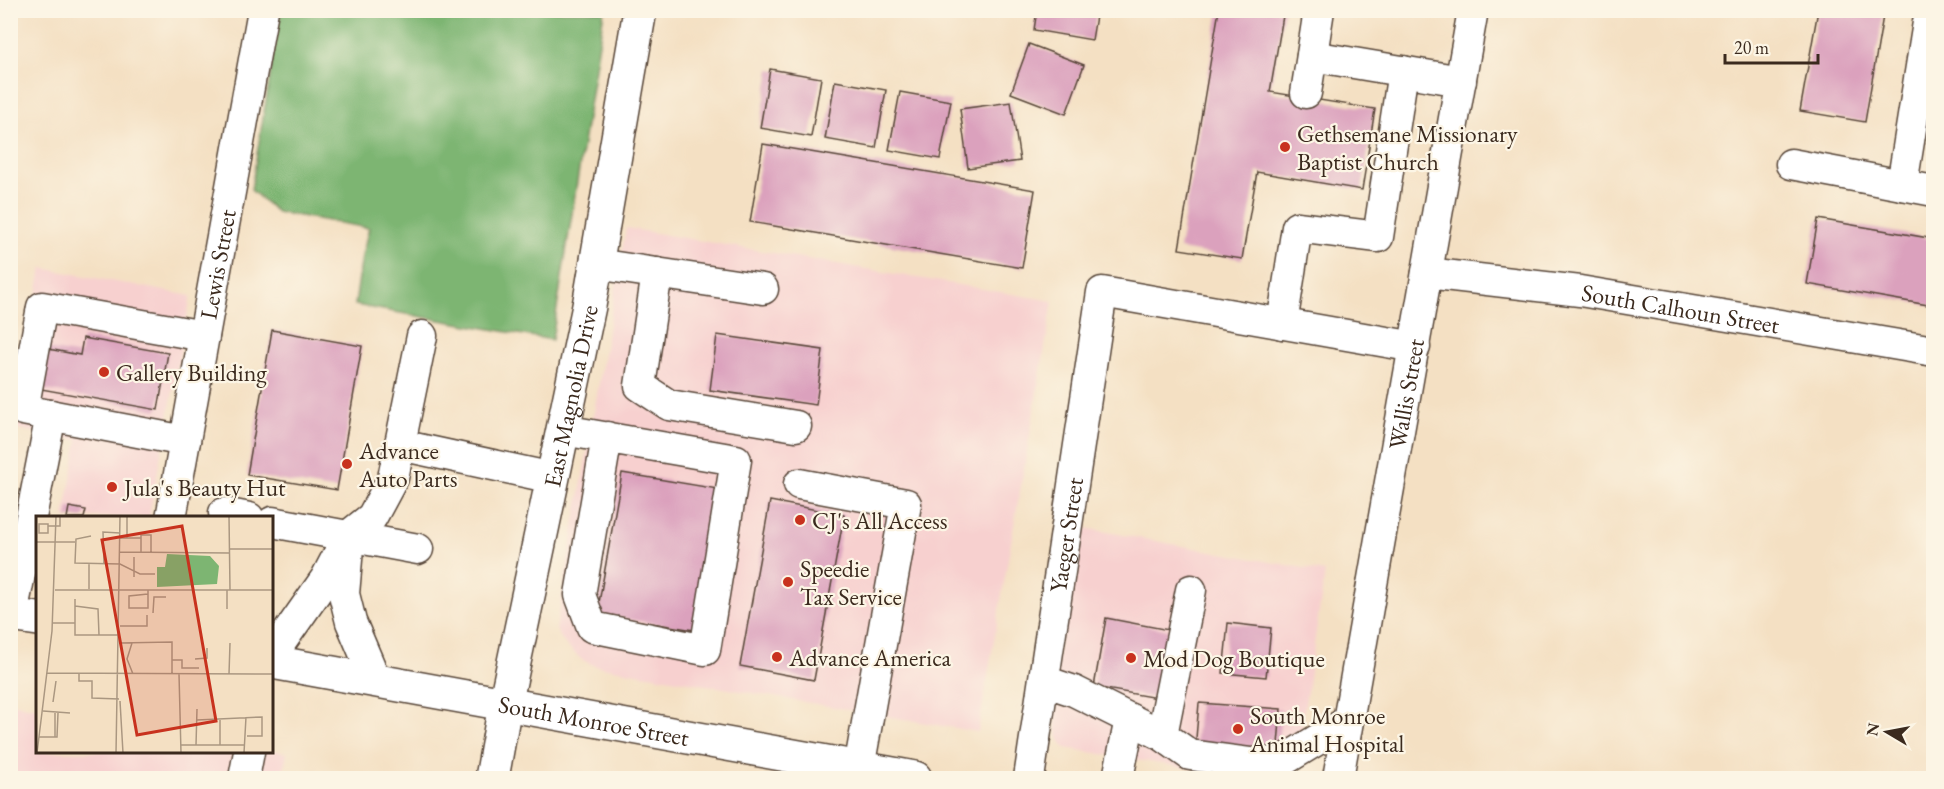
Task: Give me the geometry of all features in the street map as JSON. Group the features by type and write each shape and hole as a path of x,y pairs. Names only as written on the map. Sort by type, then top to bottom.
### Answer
{"main road":[{"name":"East Magnolia Drive","path":"492,778 596,264 640,10"},
{"name":"South Monroe Street","path":"273,662 915,778"}],"street":[{"name":"Lewis Street","path":"171,516 263,10"},
{"path":"1306,93 1319,10"},
{"name":"Wallis Street","path":"1338,778 1473,10"},
{"path":"1902,185 1930,10"},
{"path":"1312,56 1461,81"},
{"path":"1403,71 1378,237 1297,226 1282,324 1415,347"},
{"path":"1791,164 1934,191"},
{"path":"596,264 763,289"},
{"path":"657,273 640,386 669,405 796,426"},
{"name":"South Calhoun Street","path":"1427,273 1580,291 1934,351"},
{"name":"Yaeger Street","path":"1029,778 1102,292 1282,324"},
{"path":"185,441 23,410 42,307 204,336"},
{"path":"273,653 326,578 348,536 372,518 393,478 422,336"},
{"path":"20,616 15,544 51,415"},
{"path":"563,430 736,460 705,650 592,627 580,595 607,438"},
{"path":"400,445 553,478"},
{"path":"799,484 906,504 859,768"},
{"path":"273,522 418,549"},
{"path":"348,536 345,594 351,622 376,681"},
{"path":"1162,735 1191,590"},
{"path":"1044,681 1074,691 1162,735 1211,768 1281,762 1348,720"},
{"path":"1118,778 1130,719"},
{"path":"244,778 249,753"}],"shaded area":[{"path":"626,228 1053,301 978,732 596,666 582,660 565,644 556,630"},
{"path":"42,268 191,296 149,516 64,516 78,440 12,428"},
{"path":"1074,526 1325,572 1294,778 1247,778 1065,748 1058,738 1052,703"},
{"path":"10,703 36,708 36,753 273,753 273,750 287,753 282,778 11,778"}],"green space":[{"path":"281,11 604,11 552,340 355,305 362,256 369,228 277,212 251,190"}],"building":[{"path":"1037,10 1097,10 1092,40 1034,30"},
{"name":"Gethsemane Missionary Baptist Church","path":"1219,10 1284,10 1270,92 1375,109 1362,190 1257,172 1242,259 1179,249"},
{"path":"1818,10 1884,10 1865,122 1800,111"},
{"path":"1029,44 1084,65 1066,114 1011,93"},
{"path":"770,69 821,78 811,137 760,128"},
{"path":"835,81 886,90 876,148 825,139"},
{"path":"900,92 951,101 940,159 889,150"},
{"path":"1011,102 1020,161 968,168 960,109"},
{"path":"763,144 1035,190 1022,268 750,222"},
{"path":"1818,219 1934,239 1934,306 1807,284"},
{"path":"272,330 362,346 337,490 247,475"},
{"path":"717,335 823,350 816,405 710,390"},
{"name":"Gallery Building","path":"83,338 168,353 158,410 41,389 48,349 80,355"},
{"path":"622,473 718,489 694,630 597,614"},
{"path":"770,501 844,515 814,680 740,666"},
{"path":"69,507 86,510 84,516 67,516"},
{"name":"Mod Dog Boutique","path":"1106,618 1169,630 1157,698 1094,687"},
{"path":"1228,623 1271,628 1266,677 1223,673"},
{"name":"South Monroe Animal Hospital","path":"1199,703 1281,709 1277,756 1195,750"}],"place":[{"name":"Gethsemane Missionary Baptist Church","path":"1285,147"},
{"name":"Gallery Building","path":"104,372"},
{"name":"Advance Auto Parts","path":"347,464"},
{"name":"Jula's Beauty Hut","path":"112,487"},
{"name":"CJ's All Access","path":"800,520"},
{"name":"Speedie Tax Service","path":"788,582"},
{"name":"Advance America","path":"777,657"},
{"name":"Mod Dog Boutique","path":"1131,658"},
{"name":"South Monroe Animal Hospital","path":"1238,729"}]}
